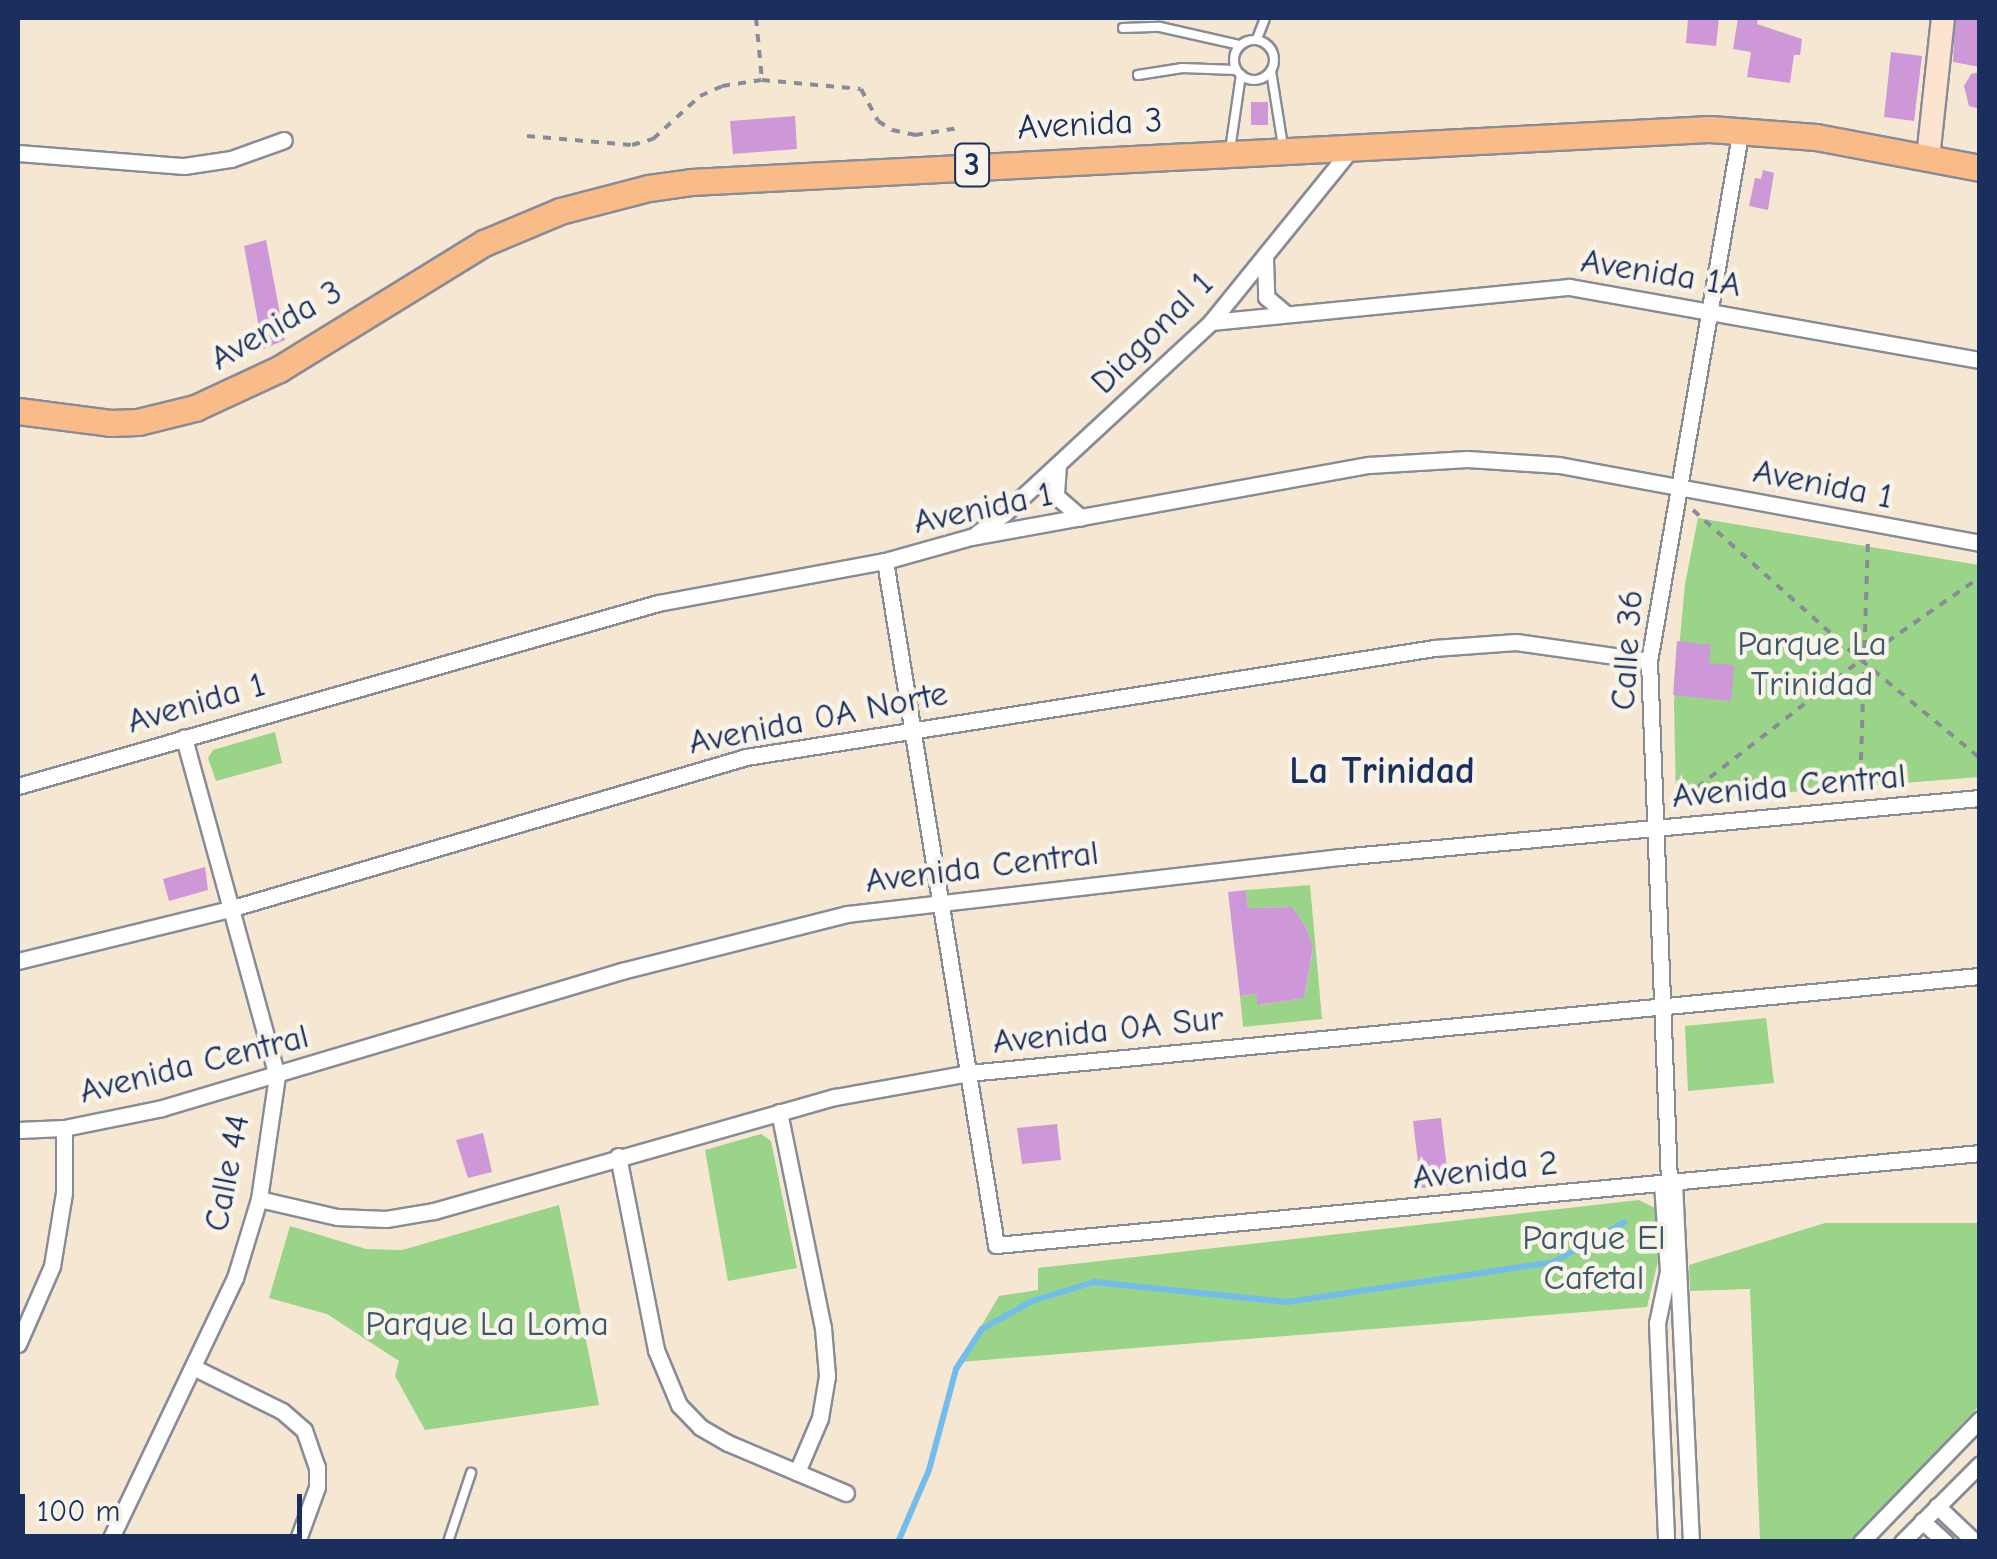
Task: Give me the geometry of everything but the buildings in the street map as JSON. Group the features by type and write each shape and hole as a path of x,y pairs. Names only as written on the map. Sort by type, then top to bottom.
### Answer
{"main road":[{"name":"Avenida 3","path":"18,412 110,423 138,422 195,408 280,369 484,243 560,211 649,188 944,166 1741,129 1980,168"}],"street":[{"path":"1928,158 1943,18"},
{"name":"Calle 36","path":"1668,1182 1649,661 1741,129"},
{"path":"18,153 184,166 231,159 284,140"},
{"name":"Diagonal 1","path":"971,538 1058,464 1210,322 1266,259 1352,148"},
{"path":"1266,259 1266,297 1286,314"},
{"name":"Avenida 1A","path":"1210,322 1554,287 1600,290 1980,360"},
{"name":"Avenida 1","path":"18,786 658,602 884,561 971,538 1357,467 1438,459 1559,465 1980,544"},
{"path":"1058,464 1056,496 1081,518"},
{"path":"884,561 968,1073"},
{"name":"Avenida 0A Norte","path":"18,961 233,908 707,767 914,729 1484,643 1550,645 1649,661"},
{"name":"Calle 44","path":"109,1542 235,1278 259,1199 277,1076 184,738"},
{"name":"Avenida Central","path":"18,1130 64,1128 162,1108 786,926 941,900 1980,798"},
{"name":"Avenida 0A Sur","path":"259,1199 337,1216 386,1219 434,1211 778,1112 968,1073 1980,976"},
{"name":"Avenida 2","path":"968,1073 996,1246 1980,1153"},
{"path":"778,1112 823,1328 827,1376 820,1418 797,1472"},
{"path":"18,1344 55,1252 64,1193 64,1128"},
{"path":"618,1156 656,1350 678,1405 700,1426 728,1442 846,1493"},
{"path":"1666,1542 1657,1323 1668,1272 1668,1182"},
{"path":"1668,1182 1691,1542"},
{"path":"195,1368 282,1410 304,1430 313,1446 316,1486 297,1542"},
{"path":"1861,1542 1980,1419"},
{"path":"1902,1542 1980,1464"},
{"path":"1936,1506 1975,1542"},
{"path":"1922,1521 1945,1542"}],"lane":[{"path":"1123,28 1160,27 1240,45 1257,39 1265,18"},
{"path":"1257,39 1273,52 1271,71 1283,150"},
{"path":"1229,153 1239,73 1234,57 1240,45"},
{"path":"1138,75 1182,68 1239,73 1254,80 1271,71"},
{"path":"448,1542 471,1473"}],"path":[{"path":"756,18 762,80"},
{"path":"526,136 632,145 653,139 700,96 722,86 762,80 861,89 878,121 892,130 915,135 958,128"},
{"path":"1693,510 1861,660 1980,758"},
{"path":"1860,792 1861,660 1868,539"},
{"path":"1672,807 1861,660 1980,578"}],"green space":[{"name":"Parque La Trinidad","path":"1698,518 1979,565 1979,777 1676,801 1674,702 1685,584"},
{"path":"275,732 282,763 216,781 208,758 213,750"},
{"path":"1310,885 1322,1019 1243,1027 1240,996 1256,994 1259,1005 1304,998 1313,949 1306,927 1292,907 1248,908 1246,890"},
{"path":"1766,1018 1774,1083 1688,1091 1685,1026"},
{"path":"761,1134 771,1141 797,1268 728,1281 705,1150"},
{"name":"Parque El Cafetal","path":"1639,1200 1655,1208 1658,1261 1647,1307 960,1362 999,1296 1038,1290 1038,1268"},
{"name":"Parque La Loma","path":"559,1205 599,1405 425,1430 395,1376 399,1361 327,1314 269,1298 290,1226 366,1249 402,1250"},
{"path":"1825,1223 1979,1223 1979,1406 1851,1541 1760,1541 1750,1289 1690,1291 1689,1265"}],"waterway":[{"path":"898,1542 929,1470 956,1369 982,1329 1032,1301 1094,1282 1287,1302 1554,1262 1625,1222"}],"district":[{"name":"La Trinidad","path":"1382,772"}]}
